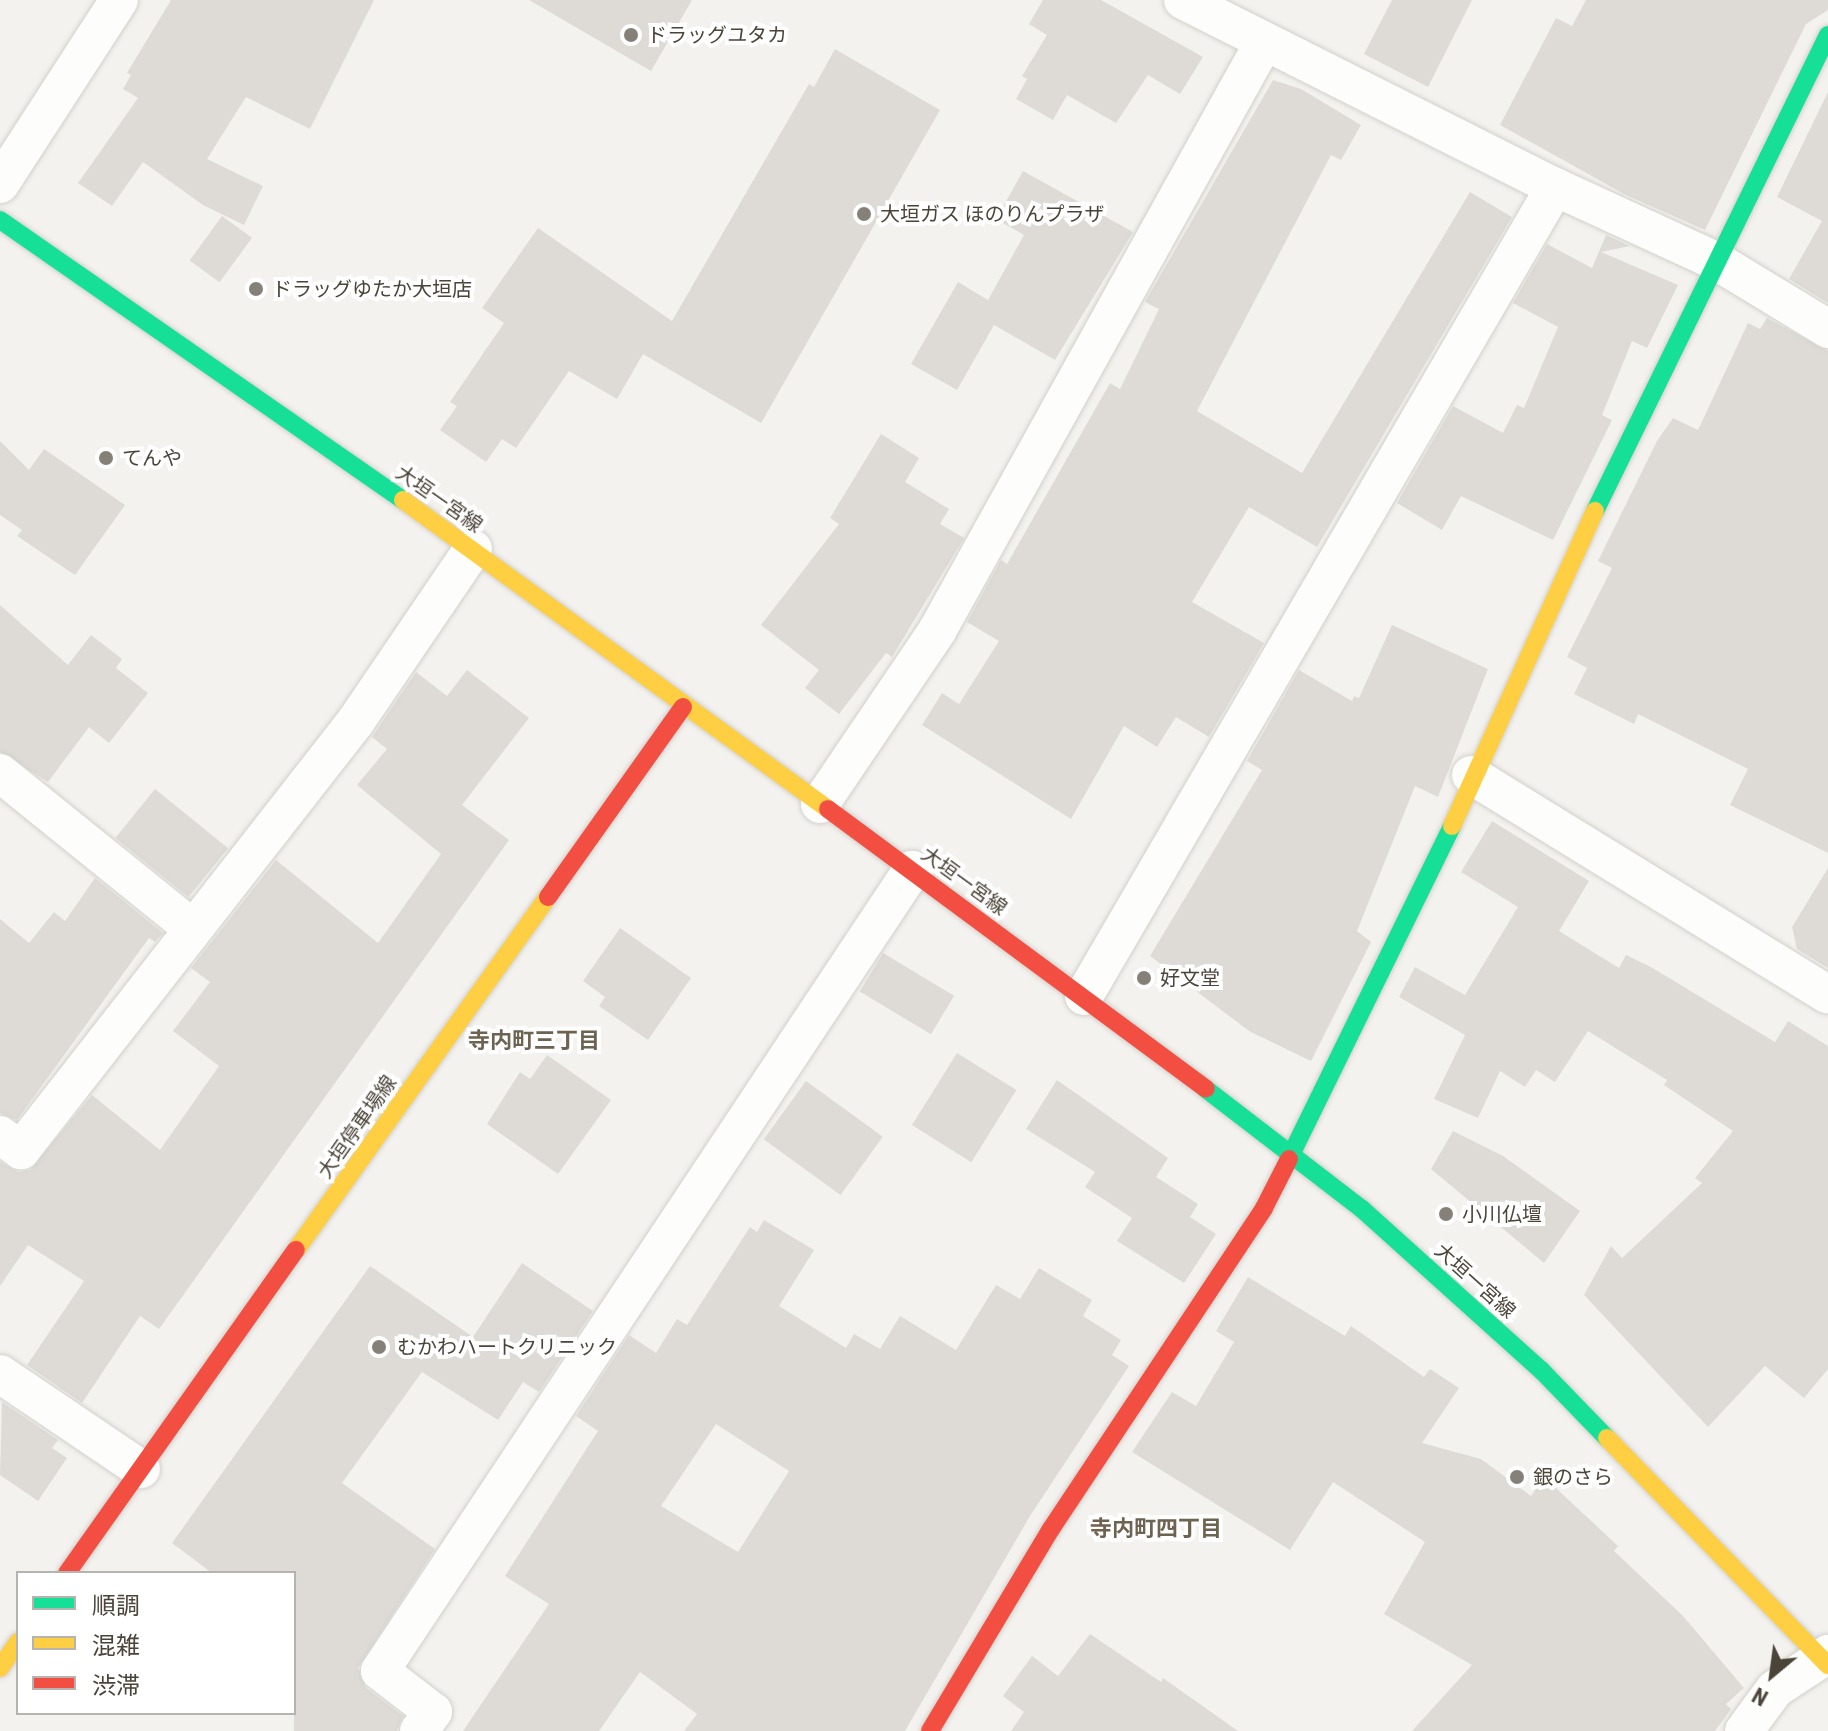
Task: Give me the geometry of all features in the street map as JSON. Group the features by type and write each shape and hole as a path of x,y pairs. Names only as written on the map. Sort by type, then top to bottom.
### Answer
{"main road":[{"path":"930,1731 1051,1529 1264,1208 1405,931 1471,775 1828,35"},
{"name":"大垣一宮線","path":"0,220 473,549 683,707 1084,996 1362,1209 1541,1370 1826,1659"},
{"name":"大垣停車場線","path":"68,1571 683,707"},
{"path":"0,1668 16,1645"}],"street":[{"path":"0,184 119,0"},
{"path":"1183,0 1555,187 1718,262 1828,329"},
{"path":"820,804 937,631 1264,42"},
{"path":"1084,996 1555,187"},
{"path":"0,1135 21,1150 356,721 473,549"},
{"path":"0,773 193,929"},
{"path":"1471,775 1828,995"},
{"path":"438,1725 380,1671 912,870"},
{"path":"0,1374 141,1469"},
{"path":"1744,1731 1775,1689 1826,1659"}],"building":[{"path":"171,0 374,0 310,129 246,97 207,159 263,186 244,225 203,205 143,162 112,206 78,183 138,98 123,89 131,75 127,73"},
{"name":"ドラッグユタカ","path":"529,0 692,0 651,71"},
{"path":"1043,0 1101,0 1203,57 1180,94 1148,75 1116,123 1067,95 1053,120 1016,99 1027,79 1022,76 1047,35 1029,24"},
{"path":"1392,0 1472,0 1428,87 1364,54"},
{"path":"1586,0 1828,0 1828,10 1806,24 1705,230 1624,194 1500,125 1556,18 1572,26"},
{"path":"835,49 940,110 761,423 643,354 617,399 569,371 516,448 502,439 486,462 440,430 457,406 450,402 504,323 482,308 538,228 672,321 809,84 814,87"},
{"path":"1273,80 1301,89 1361,125 1341,160 1331,155 1197,411 1302,473 1470,192 1512,217 1317,547 1249,507 1192,602 1264,643 1209,737 1176,717 1157,747 1124,726 1071,819 922,725 942,693 959,704 999,641 967,622 1001,560 1007,564 1110,383 1120,389 1159,309 1145,302"},
{"path":"1828,92 1828,303 1789,279 1822,221 1777,197"},
{"path":"1023,171 1133,232 1055,360 994,325 957,390 911,364 958,282 988,300 1024,235 996,219"},
{"path":"222,216 252,238 220,282 190,260"},
{"path":"1606,235 1630,246 1601,252 1678,285 1647,348 1632,341 1602,415 1612,420 1553,540 1461,496 1442,530 1397,503 1453,406 1503,433 1517,405 1524,408 1558,327 1513,303 1547,244 1592,268"},
{"path":"1767,318 1828,351 1828,853 1730,805 1748,769 1638,714 1634,724 1574,694 1587,668 1567,657 1612,568 1598,561 1657,441 1673,418 1698,430 1748,323 1760,329"},
{"path":"881,434 919,458 905,482 949,509 940,524 964,538 892,657 886,653 839,714 805,688 819,670 761,625 839,524 830,518"},
{"path":"0,441 29,470 44,449 125,505 75,575 17,536 22,530 0,515"},
{"path":"0,605 68,665 91,635 122,659 116,668 148,693 109,743 89,727 48,782 0,752"},
{"path":"1392,625 1488,669 1438,797 1415,786 1357,931 1371,942 1311,1061 1249,1031 1150,956 1262,770 1247,761 1299,670 1352,701 1354,696 1359,698"},
{"path":"467,670 529,718 462,805 509,840 159,1329 140,1316 82,1403 27,1365 84,1281 28,1245 0,1286 0,1162 18,1172 30,1170 92,1095 160,1150 219,1066 173,1031 210,982 191,968 276,860 378,943 441,854 357,785 387,749 372,737 416,672 447,696"},
{"path":"155,789 228,848 188,897 115,838"},
{"path":"1492,821 1589,881 1559,931 1619,968 1626,955 1651,967 1775,1042 1788,1021 1828,1046 1828,1369 1804,1398 1765,1366 1708,1427 1584,1295 1611,1246 1622,1258 1702,1183 1695,1178 1733,1131 1664,1085 1667,1080 1588,1031 1555,1082 1536,1070 1525,1087 1500,1071 1478,1118 1434,1099 1465,1035 1399,997 1415,967 1465,995 1518,907 1461,872"},
{"path":"1828,868 1828,968 1797,949 1792,927"},
{"path":"95,878 163,933 155,942 149,938 17,1120 0,1113 0,919 29,943 54,912 65,921"},
{"path":"620,928 691,978 648,1040 599,1006 605,997 583,981"},
{"path":"883,953 954,996 931,1034 860,992"},
{"path":"957,1053 1016,1090 971,1162 912,1125"},
{"path":"547,1055 611,1100 558,1174 487,1124 520,1072 530,1079"},
{"path":"1057,1080 1168,1158 1156,1177 1198,1204 1190,1217 1216,1234 1184,1283 1117,1241 1132,1218 1085,1187 1095,1172 1026,1129"},
{"path":"806,1081 883,1137 841,1195 764,1139"},
{"path":"1453,1131 1503,1156 1580,1211 1544,1263 1431,1169"},
{"path":"764,1220 814,1250 779,1306 846,1348 854,1334 880,1349 900,1316 956,1350 996,1285 1020,1299 1039,1268 1092,1300 1083,1316 1121,1340 1112,1355 1129,1366 1030,1516 905,1731 684,1731 697,1714 640,1672 599,1731 463,1731 549,1604 505,1576 598,1431 576,1416 629,1335 656,1353 677,1319 687,1325 750,1227 757,1232","holes":["716,1424 789,1471 738,1552 661,1506"]},
{"path":"522,1263 593,1311 539,1392 523,1382 498,1420 422,1372 342,1483 435,1549 358,1668 366,1688 403,1716 397,1731 294,1731 296,1571 209,1571 172,1543 370,1266 473,1337"},
{"path":"1248,1277 1345,1336 1351,1326 1424,1377 1430,1369 1459,1388 1422,1443 1481,1459 1531,1496 1544,1477 1618,1546 1614,1551 1683,1616 1744,1688 1726,1704 1731,1709 1715,1731 1412,1731 1472,1665 1384,1614 1425,1542 1333,1482 1290,1550 1132,1452 1172,1392 1196,1406 1234,1342 1216,1331"},
{"path":"2,1402 58,1440 52,1448 67,1458 38,1501 0,1475"},
{"path":"1090,1634 1161,1682 1163,1678 1238,1731 1011,1731 1024,1712 1003,1696 1032,1656 1058,1676"}],"traffic: fast":[{"path":"1595,511 1828,35"},
{"path":"0,220 403,500"},
{"path":"1289,1159 1452,826"},
{"path":"1206,1089 1362,1209 1541,1370 1607,1438"}],"traffic: slow":[{"path":"403,500 828,809"},
{"path":"1452,826 1595,511"},
{"path":"296,1250 548,897"},
{"path":"1607,1438 1828,1665"},
{"path":"0,1668 16,1645"}],"traffic: jam":[{"path":"548,897 683,707"},
{"path":"828,809 1206,1089"},
{"path":"930,1731 1051,1529 1264,1208 1289,1159"},
{"path":"68,1571 296,1250"}],"place":[{"name":"ドラッグユタカ","path":"631,35"},
{"name":"大垣ガス ほのりんプラザ","path":"864,214"},
{"name":"ドラッグゆたか大垣店","path":"256,289"},
{"name":"てんや","path":"106,458"},
{"name":"好文堂","path":"1144,978"},
{"name":"小川仏壇","path":"1446,1214"},
{"name":"むかわハートクリニック","path":"379,1347"},
{"name":"銀のさら","path":"1517,1477"}],"district":[{"name":"寺内町三丁目","path":"534,1041"},
{"name":"寺内町四丁目","path":"1156,1529"}]}
